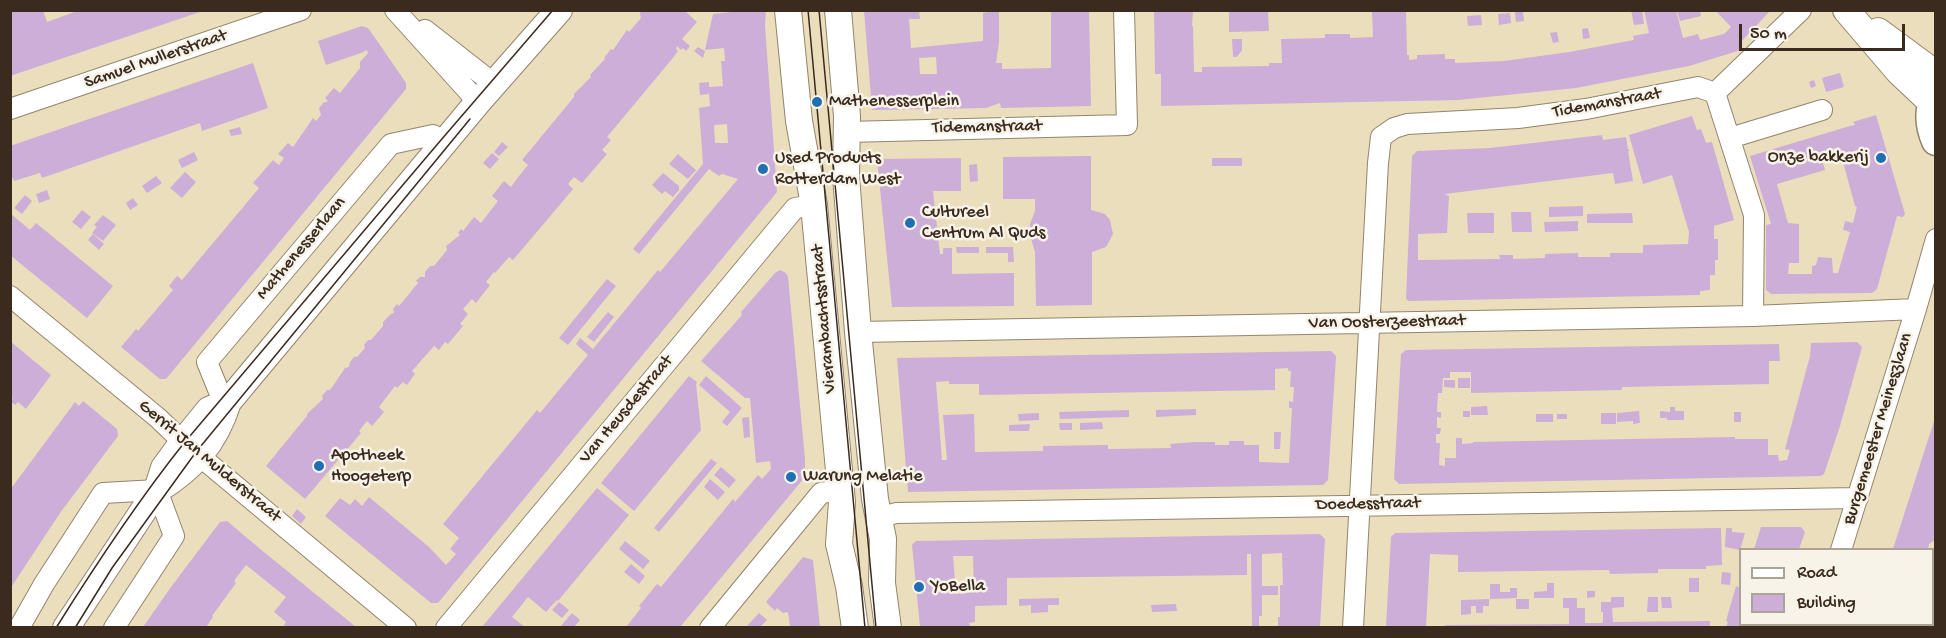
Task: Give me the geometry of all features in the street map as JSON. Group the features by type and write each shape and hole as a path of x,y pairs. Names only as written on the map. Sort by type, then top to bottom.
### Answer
{"main road":[{"path":"1934,99 1930,123 1935,141"}],"street":[{"name":"Samuel Mullerstraat","path":"10,109 301,10"},
{"path":"395,10 486,93"},
{"path":"402,10 470,66 486,93"},
{"path":"66,627 157,490 185,471 191,448 217,432 228,402 444,142 559,10"},
{"name":"Vierambachtsstraat","path":"788,10 799,121 814,205 831,492 855,627"},
{"name":"Vierambachtsstraat","path":"838,10 847,132 846,176 858,332 875,499 883,539 882,583 888,627"},
{"name":"Tidemanstraat","path":"847,132 1127,125 1124,10"},
{"path":"1753,316 1754,215 1715,93 1801,10"},
{"path":"1846,10 1899,72 1934,99"},
{"path":"1851,10 1935,74"},
{"name":"Tidemanstraat","path":"1371,324 1381,137 1394,128 1407,124 1518,118 1614,104 1698,87 1715,93"},
{"path":"1730,138 1822,110"},
{"name":"Mathenesserlaan","path":"228,402 220,394 207,362 391,144 433,135 444,142"},
{"name":"Van Heusdestraat","path":"446,627 795,208 814,205"},
{"name":"Burgemeester Meineszlaan","path":"1841,548 1924,298 1935,242"},
{"name":"Gerrit Jan Mulderstraat","path":"10,296 406,627"},
{"name":"Van Oosterzeestraat","path":"858,332 1753,316 1924,298"},
{"path":"1353,627 1371,324"},
{"path":"19,627 44,584 103,494 157,490"},
{"path":"114,627 174,536 157,490"},
{"path":"710,627 831,492"},
{"name":"Doedesstraat","path":"879,518 896,513 1858,498"}],"building":[{"path":"10,10 43,10 47,22 80,10 203,11 10,76"},
{"path":"642,10 684,10 697,22 682,39 690,46 686,51 677,46 678,51 672,59 607,137 611,140 602,150 607,154 582,183 574,177 568,184 573,189 558,207 513,260 509,257 494,272 486,282 490,285 476,303 472,299 463,309 468,314 460,324 463,326 448,344 445,342 439,350 434,346 412,371 415,374 407,385 403,382 397,388 395,386 379,407 384,412 372,426 367,421 359,431 361,433 305,499 266,466 307,414 323,399 322,396 330,390 345,368 349,367 354,357 357,357 365,348 364,345 368,340 371,340 383,326 383,322 394,313 393,309 397,304 399,306 418,283 416,281 420,277 425,277 425,272 430,266 434,266 447,250 446,246 460,235 458,233 461,229 463,231 474,217 481,223 498,201 492,196 504,181 511,187 528,165 522,160 574,97 574,94 591,77 590,75 611,49 613,50 627,30 629,32 641,18"},
{"path":"766,10 765,26 777,192 438,603 431,603 325,516 340,498 350,505 355,499 362,506 369,497 429,547 446,565 456,554 450,549 459,538 443,524 537,410 540,413 588,355 576,344 580,338 593,349 658,270 660,272 738,179 722,174 719,176 709,169 639,254 633,249 703,164 699,108 710,106 709,94 700,95 699,83 709,82 709,87 723,86 721,61 725,61 724,48 705,50 713,14","holes":["727,124 728,143 715,143 714,125"]},
{"path":"864,10 919,10 920,19 909,19 911,48 983,41 983,13 987,10 999,10 999,42 996,63 1002,63 1002,69 1051,68 1051,10 1089,10 1091,106 1001,108 1000,103 986,108 872,110","holes":["936,57 937,74 920,74 919,58"]},
{"path":"1154,10 1193,10 1194,72 1202,72 1202,67 1269,66 1269,63 1282,63 1281,39 1325,38 1325,34 1350,34 1350,38 1373,37 1372,12 1406,12 1409,60 1417,59 1417,55 1445,54 1445,59 1455,59 1455,63 1504,61 1634,40 1633,36 1649,33 1644,10 1676,10 1683,38 1698,34 1700,40 1724,34 1731,27 1715,10 1771,10 1739,44 1741,50 1689,66 1576,88 1458,100 1161,106 1161,74 1155,74"},
{"path":"1631,10 1642,10 1644,24 1634,25"},
{"path":"1700,10 1701,16 1680,21 1677,11"},
{"path":"1268,11 1269,31 1229,32 1229,12"},
{"path":"1515,12 1523,12 1524,21 1516,22"},
{"path":"1510,13 1511,23 1499,25 1498,14"},
{"path":"1481,15 1482,25 1468,26 1467,16"},
{"path":"362,26 368,28 378,42 406,83 406,89 166,379 160,379 121,347 173,290 169,286 177,276 182,280 259,188 253,183 273,160 279,165 284,158 278,154 288,143 293,147 313,118 316,121 321,115 319,108 328,101 325,98 334,88 340,93 360,68 360,62 368,53 367,50 326,65 318,41"},
{"path":"1588,28 1590,38 1583,39 1582,29"},
{"path":"1557,32 1559,42 1553,43 1550,33"},
{"path":"1232,39 1242,39 1242,50 1237,57 1233,57"},
{"path":"698,47 705,51 703,58 694,51"},
{"path":"253,63 268,108 202,131 200,123 42,178 40,173 14,181 13,178 10,179 10,146"},
{"path":"1840,73 1844,87 1826,92 1822,78"},
{"path":"1814,80 1816,86 1811,88 1809,82"},
{"path":"1876,115 1905,214 1903,217 1897,216 1877,289 1872,293 1771,294 1766,290 1766,225 1771,224 1750,156 1855,125 1853,122","holes":["1839,147 1857,207 1853,223 1845,221 1843,230 1850,232 1838,273 1833,273 1832,258 1818,257 1816,265 1812,266 1812,274 1788,274 1789,263 1799,263 1799,224 1788,223 1777,184 1825,170 1820,153"]},
{"path":"1692,116 1697,130 1701,129 1706,143 1712,142 1734,220 1714,226 1714,239 1718,239 1718,260 1715,260 1715,275 1710,275 1710,290 1700,291 1700,295 1409,301 1406,299 1412,156 1417,151 1490,148 1602,135 1603,140 1626,137 1633,181 1615,184 1613,173 1445,194 1449,196 1447,233 1418,234 1418,260 1500,259 1499,255 1513,255 1513,259 1545,258 1545,254 1578,253 1578,257 1610,257 1610,253 1643,253 1643,245 1688,244 1689,232 1672,175 1643,184 1629,135"},
{"path":"240,127 242,134 231,136 229,130"},
{"path":"502,142 508,147 499,156 494,152"},
{"path":"194,152 198,160 182,168 178,160"},
{"path":"492,153 499,159 490,169 483,163"},
{"path":"678,154 696,170 688,179 669,164"},
{"path":"1091,156 1091,210 1105,214 1110,220 1113,234 1106,247 1092,252 1092,305 1036,306 1035,252 1030,235 1035,199 1003,199 1003,157"},
{"name":"Cultureel Centrum Al Quds","path":"961,158 961,191 933,191 940,254 943,254 943,248 952,248 952,274 1014,273 1014,306 892,307 877,159"},
{"path":"1212,158 1242,158 1242,166 1212,166"},
{"path":"977,164 978,181 970,182 969,165"},
{"path":"185,172 196,182 182,198 170,188"},
{"path":"663,173 679,186 679,190 673,197 665,191 662,194 652,185"},
{"path":"156,176 162,183 147,193 142,186"},
{"path":"47,190 50,199 39,203 36,194"},
{"path":"25,195 32,201 22,214 14,208"},
{"path":"133,198 138,205 130,210 126,203"},
{"path":"950,206 961,206 961,211 951,212"},
{"path":"1583,206 1583,216 1549,217 1549,207"},
{"path":"82,210 91,217 81,229 72,222"},
{"path":"1511,212 1531,212 1532,232 1512,232"},
{"path":"10,213 30,230 36,223 113,286 87,318 10,255"},
{"path":"1467,213 1494,213 1494,233 1468,233"},
{"path":"1632,213 1633,223 1587,223 1587,214"},
{"path":"103,215 116,225 103,241 92,233 97,227 94,225"},
{"path":"1578,221 1578,231 1545,232 1544,222"},
{"path":"93,234 104,244 99,250 88,240"},
{"path":"956,247 979,247 979,253 957,253"},
{"path":"986,247 1013,247 1014,262 1008,262 1008,253 986,253"},
{"path":"780,270 788,277 805,477 680,627 626,627 657,584 661,587 733,499 735,502 758,475 762,479 771,469 770,461 756,463 750,398 745,398 701,361 742,315 741,312"},
{"path":"607,279 616,286 568,345 559,338"},
{"path":"608,312 614,317 594,342 587,337"},
{"path":"10,341 51,375 26,409 18,402 15,405 11,402 13,398 10,396"},
{"path":"1857,342 1862,347 1840,426 1824,474 1821,476 1399,484 1394,479 1401,354 1406,350 1779,344 1780,361 1769,361 1769,384 1471,393 1471,372 1450,372 1450,378 1443,378 1442,393 1438,393 1437,412 1441,412 1441,418 1437,417 1437,428 1441,428 1440,434 1436,434 1436,443 1440,443 1439,465 1445,466 1445,458 1456,458 1456,438 1462,438 1462,444 1735,437 1735,439 1768,439 1768,455 1778,455 1779,461 1787,460 1790,450 1785,449 1810,356 1811,343"},
{"path":"1331,351 1336,356 1328,480 1323,485 908,492 897,358","holes":["1288,368 1288,371 1291,371 1290,387 1294,387 1293,402 1289,401 1289,408 1292,408 1289,463 1259,462 1259,445 1244,445 1244,441 1229,441 1229,445 1215,445 1215,442 1170,444 1171,448 1108,449 1108,445 1043,446 1043,451 975,452 974,414 943,415 947,460 942,460 936,382 979,384 979,395 1275,390 1275,369"]},
{"path":"689,376 697,382 701,430 634,511 601,483"},
{"path":"706,376 742,408 727,426 722,422 730,412 699,385"},
{"path":"1458,378 1470,378 1470,388 1458,388"},
{"path":"1444,380 1455,380 1455,388 1444,387"},
{"path":"83,401 117,429 118,436 60,513 10,589 10,490 75,402 79,406"},
{"path":"1487,406 1488,415 1471,415 1471,407"},
{"path":"1670,407 1675,407 1675,411 1684,411 1684,420 1660,418 1660,411 1670,412"},
{"path":"1196,409 1196,415 1156,417 1156,410"},
{"path":"1129,410 1129,417 1060,419 1059,412"},
{"path":"1463,411 1470,411 1470,417 1463,417"},
{"path":"1639,411 1640,423 1617,422 1617,413"},
{"path":"1734,412 1741,412 1741,422 1734,422"},
{"path":"1039,413 1039,420 1019,421 1018,414"},
{"path":"1601,413 1616,413 1616,424 1601,424"},
{"path":"1536,414 1553,414 1553,422 1536,422"},
{"path":"1557,414 1567,414 1567,419 1557,419"},
{"path":"749,417 750,437 744,438 742,418"},
{"path":"1935,418 1935,540 1929,544 1928,548 1893,548"},
{"path":"1102,422 1103,429 1080,430 1080,423"},
{"path":"1059,423 1072,423 1072,430 1060,430"},
{"path":"1030,424 1029,431 1009,431 1009,425"},
{"path":"1274,432 1281,432 1280,449 1274,449"},
{"path":"711,459 717,463 659,532 654,528"},
{"path":"721,467 736,480 729,488 714,475"},
{"path":"710,479 725,492 718,500 704,487"},
{"path":"597,488 629,515 558,601 546,612 528,597 512,617 525,627 482,627"},
{"path":"297,509 306,517 301,524 292,516"},
{"path":"227,521 356,627 286,627 284,625 286,622 274,612 286,597 246,565 206,627 143,627 220,522"},
{"path":"1761,527 1801,527 1805,532 1799,548 1754,548"},
{"path":"1721,528 1722,565 1706,566 1706,569 1658,569 1658,573 1610,574 1609,570 1458,572 1458,555 1430,554 1426,627 1386,627 1391,537 1395,533"},
{"path":"1726,528 1732,528 1732,532 1745,533 1739,550 1725,547"},
{"path":"1320,534 1325,539 1320,627 1278,627 1280,585 1283,585 1282,553 1262,554 1262,586 1278,586 1278,595 1262,595 1262,616 1259,616 1259,627 1252,627 1251,554 1247,554 1247,575 1007,578 1007,605 975,606 975,622 969,623 970,627 920,627 912,545 916,541","holes":["953,556 973,556 974,592 956,594"]},
{"path":"625,541 650,561 643,569 619,549"},
{"path":"803,557 813,560 820,627 790,627 788,612 783,613 777,608 775,611 766,602"},
{"path":"631,564 645,576 639,584 624,572"},
{"path":"1935,569 1935,599 1934,599"},
{"path":"1722,572 1731,573 1730,585 1721,584"},
{"path":"1689,578 1699,578 1699,592 1689,592"},
{"path":"1547,583 1554,583 1554,598 1534,598 1534,592 1547,591"},
{"path":"1490,584 1500,584 1500,592 1510,592 1510,588 1517,588 1517,598 1490,599"},
{"path":"1736,586 1739,588 1739,626 1769,626 1726,627 1728,622 1726,621"},
{"path":"1587,591 1595,591 1595,597 1587,598"},
{"path":"1611,597 1624,597 1624,607 1612,608 1613,622 1710,621 1710,627 1445,627 1445,625 1569,624 1569,608 1563,608 1563,598 1577,598 1577,608 1585,608 1585,623 1602,623 1601,602 1611,602"},
{"path":"1648,597 1658,597 1658,612 1647,612"},
{"path":"1661,597 1671,597 1672,608 1662,608"},
{"path":"1059,598 1059,605 1048,605 1048,612 1031,613 1031,605 1019,606 1019,599"},
{"path":"1489,599 1489,606 1483,606 1483,613 1476,613 1476,606 1471,606 1471,614 1461,615 1461,600"},
{"path":"1516,599 1529,599 1529,609 1516,609"},
{"path":"559,602 569,610 562,618 552,610"},
{"path":"1176,604 1177,611 1152,612 1151,605"},
{"path":"572,613 580,620 574,627 560,627"},
{"path":"759,613 767,620 760,627 746,627"}],"tram line":[{"path":"56,628 117,534 184,443 553,10"},
{"path":"808,10 865,628"},
{"path":"819,10 876,628"},
{"path":"75,628 112,568 196,452 470,119"}],"place":[{"name":"Mathenesserplein","path":"817,102"},
{"name":"Onze bakkerij","path":"1881,158"},
{"name":"Used Products Rotterdam West","path":"763,169"},
{"name":"Cultureel Centrum Al Quds","path":"910,223"},
{"name":"Apotheek Hoogeterp","path":"319,466"},
{"name":"Warung Melatie","path":"791,477"},
{"name":"YoBella","path":"919,587"}]}
